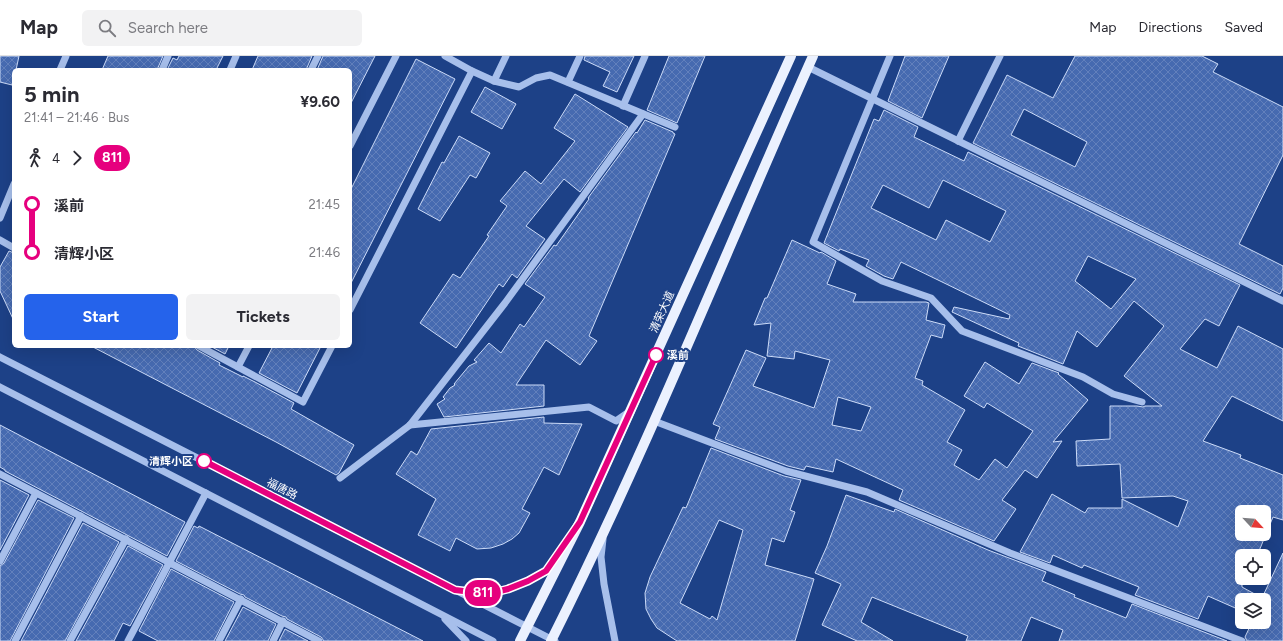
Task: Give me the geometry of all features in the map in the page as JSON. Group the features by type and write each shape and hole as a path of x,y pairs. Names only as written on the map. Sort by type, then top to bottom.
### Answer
{"main road":[{"name":"清荣大道","path":"520,641 580,522 790,56"},
{"path":"552,640 654,421 813,56"}],"street":[{"path":"61,68 66,56"},
{"path":"163,68 168,56"},
{"path":"231,68 236,56"},
{"path":"312,68 318,56"},
{"path":"352,142 396,56"},
{"path":"446,56 472,71 494,81 519,87 536,78 550,75 675,127"},
{"path":"494,81 506,56"},
{"path":"568,82 580,56"},
{"path":"623,106 645,56"},
{"path":"890,56 813,242 882,281 931,298 962,331 1083,377 1113,394 1142,402"},
{"path":"958,141 1000,56"},
{"path":"808,67 1283,302"},
{"path":"352,306 472,71"},
{"path":"340,478 410,425 506,303 643,114"},
{"path":"0,218 12,189"},
{"path":"0,240 12,247"},
{"path":"203,348 303,402 331,348"},
{"path":"238,367 248,348"},
{"name":"福唐路","path":"0,357 552,640"},
{"path":"0,387 493,641"},
{"path":"410,425 589,407 616,421 631,410"},
{"path":"654,421 786,471 866,492 1010,553 1242,641"},
{"path":"0,474 319,641"},
{"path":"0,561 36,493"},
{"path":"128,641 206,493"},
{"path":"15,641 81,516"},
{"path":"455,590 488,594 508,589 528,581 546,571 580,522"},
{"path":"603,533 601,557 604,584 615,641"},
{"path":"70,641 126,539"},
{"path":"219,641 241,600"},
{"path":"440,615 466,641"},
{"path":"272,641 283,622"}],"building":[{"path":"0,56 19,56 16,68 12,68 12,85 0,82"},
{"path":"108,56 163,56 158,68 103,68"},
{"path":"179,56 223,56 217,68 168,68 173,58 177,60"},
{"path":"258,56 312,56 307,68 253,68"},
{"path":"323,56 375,56 352,101 352,68 318,68"},
{"path":"585,56 634,56 617,92 603,86 610,72 584,60"},
{"path":"669,56 705,56 677,123 647,110"},
{"path":"905,56 949,56 922,118 888,101"},
{"path":"1075,56 1202,56 1218,64 1213,72 1283,107 1283,155 1239,244 1283,266 1283,288 1280,294 973,143 1007,75 1053,98","holes":["1024,109 1087,142 1075,167 1011,135"]},
{"path":"416,59 455,79 352,281 352,187"},
{"path":"485,87 516,104 502,129 471,112"},
{"path":"575,94 628,127 580,192 564,179 526,226 545,239 517,278 512,274 503,287 499,284 456,348 420,323 453,274 460,278 489,236 487,235 507,206 500,201 525,171 541,184 575,141 554,128"},
{"path":"884,110 918,127 914,137 964,161 968,152 1240,285 1219,326 1205,319 1180,349 1217,368 1238,326 1283,349 1283,421 1232,396 1203,441 1241,455 1240,458 1283,475 1283,520 1273,517 1271,522 1271,505 1235,505 1235,541 1263,541 1260,549 1235,549 1235,585 1242,585 1242,587 1253,593 1235,593 1235,608 1208,596 1198,619 1135,595 1139,587 1084,565 1082,568 1053,555 1050,563 1020,552 1052,494 1085,513 1088,508 1122,508 1122,499 1178,527 1188,501 1173,496 1122,498 1120,464 1077,466 1076,441 1110,439 1110,406 1162,406 1124,376 1164,326 1134,301 1097,347 1077,331 1063,364 1018,346 1019,343 952,312 954,307 1009,319 1010,315 901,262 893,279 884,276 866,266 869,260 840,249 839,251 824,243 874,119 879,121","holes":["943,180 1006,211 990,242 946,220 936,240 871,208 883,185 929,208","1088,256 1136,279 1111,309 1075,281"]},
{"path":"645,120 675,134 589,336 597,341 580,365 546,340 516,385 544,385 544,406 444,417 437,404 445,399 443,397 450,388 455,385 454,384 469,366 477,362 474,360 489,343 501,353 520,324 524,327 545,297 525,284 554,245 556,246 589,199 588,198 636,132 637,133"},
{"path":"459,136 490,153 476,178 470,175 440,221 418,209 442,162 444,163"},
{"path":"792,240 820,253 821,252 836,261 827,284 856,294 853,302 929,303 926,320 945,325 942,338 931,335 915,378 923,381 922,385 965,410 947,442 962,450 954,465 979,480 995,459 1007,468 1033,431 987,403 984,408 964,396 985,362 1019,384 1032,363 1059,373 1058,374 1088,400 1053,442 1062,441 1037,478 1025,470 1002,500 1016,509 994,541 899,500 903,490 836,459 833,472 806,466 804,470 788,466 715,439 720,427 713,424 746,350 766,358 753,386 814,408 830,360 795,351 794,359 767,356 771,323 754,325 765,298 767,298","holes":["838,397 871,407 861,431 832,425"]},
{"path":"9,251 12,252 12,317 0,291 0,267"},
{"path":"95,348 196,348 220,363 219,365 294,403 291,409 354,445 339,473 336,475 276,442"},
{"path":"214,348 228,348 225,354"},
{"path":"272,348 320,348 297,393 259,373"},
{"path":"544,417 544,423 582,424 559,475 544,467 522,509 530,513 519,533 503,544 491,548 477,549 456,538 450,551 418,535 436,499 396,474 411,451 417,455 431,429"},
{"path":"0,425 185,522 167,556 5,471 0,467"},
{"path":"711,448 784,476 801,480 790,510 795,512 784,542 772,538 765,565 814,579 795,641 677,641 657,628 646,609 645,593 650,577 683,507 686,508","holes":["719,520 743,530 717,620 712,616 710,619 680,603"]},
{"path":"0,480 29,495 0,550"},
{"path":"846,495 894,512 895,509 988,550 1046,572 1042,581 1075,595 1074,597 1126,618 1132,604 1227,641 1059,641 1063,630 1031,617 1021,641 966,641 968,636 872,597 861,622 893,641 857,641 822,625 841,584 815,573"},
{"path":"38,500 74,518 10,641 0,641 0,566 4,563"},
{"path":"83,523 119,542 65,641 21,641"},
{"path":"194,526 198,528 199,526 423,641 324,641 321,637 287,619 286,617 176,561"},
{"path":"128,546 163,565 130,626 123,623 114,641 76,641"},
{"path":"1283,553 1283,641 1247,641 1245,637 1249,629 1271,629 1271,593 1264,593 1268,585 1271,585 1271,579"},
{"path":"171,569 234,602 214,641 158,641 139,631"},
{"path":"243,607 276,624 268,641 225,641"},
{"path":"285,629 308,641 279,641"}],"bus line":[{"name":"811","path":"204,461 455,590 488,594 508,589 528,581 546,571 580,522 656,355"}],"place":[{"name":"溪前","path":"656,355"},
{"name":"清辉小区","path":"204,461"}]}
